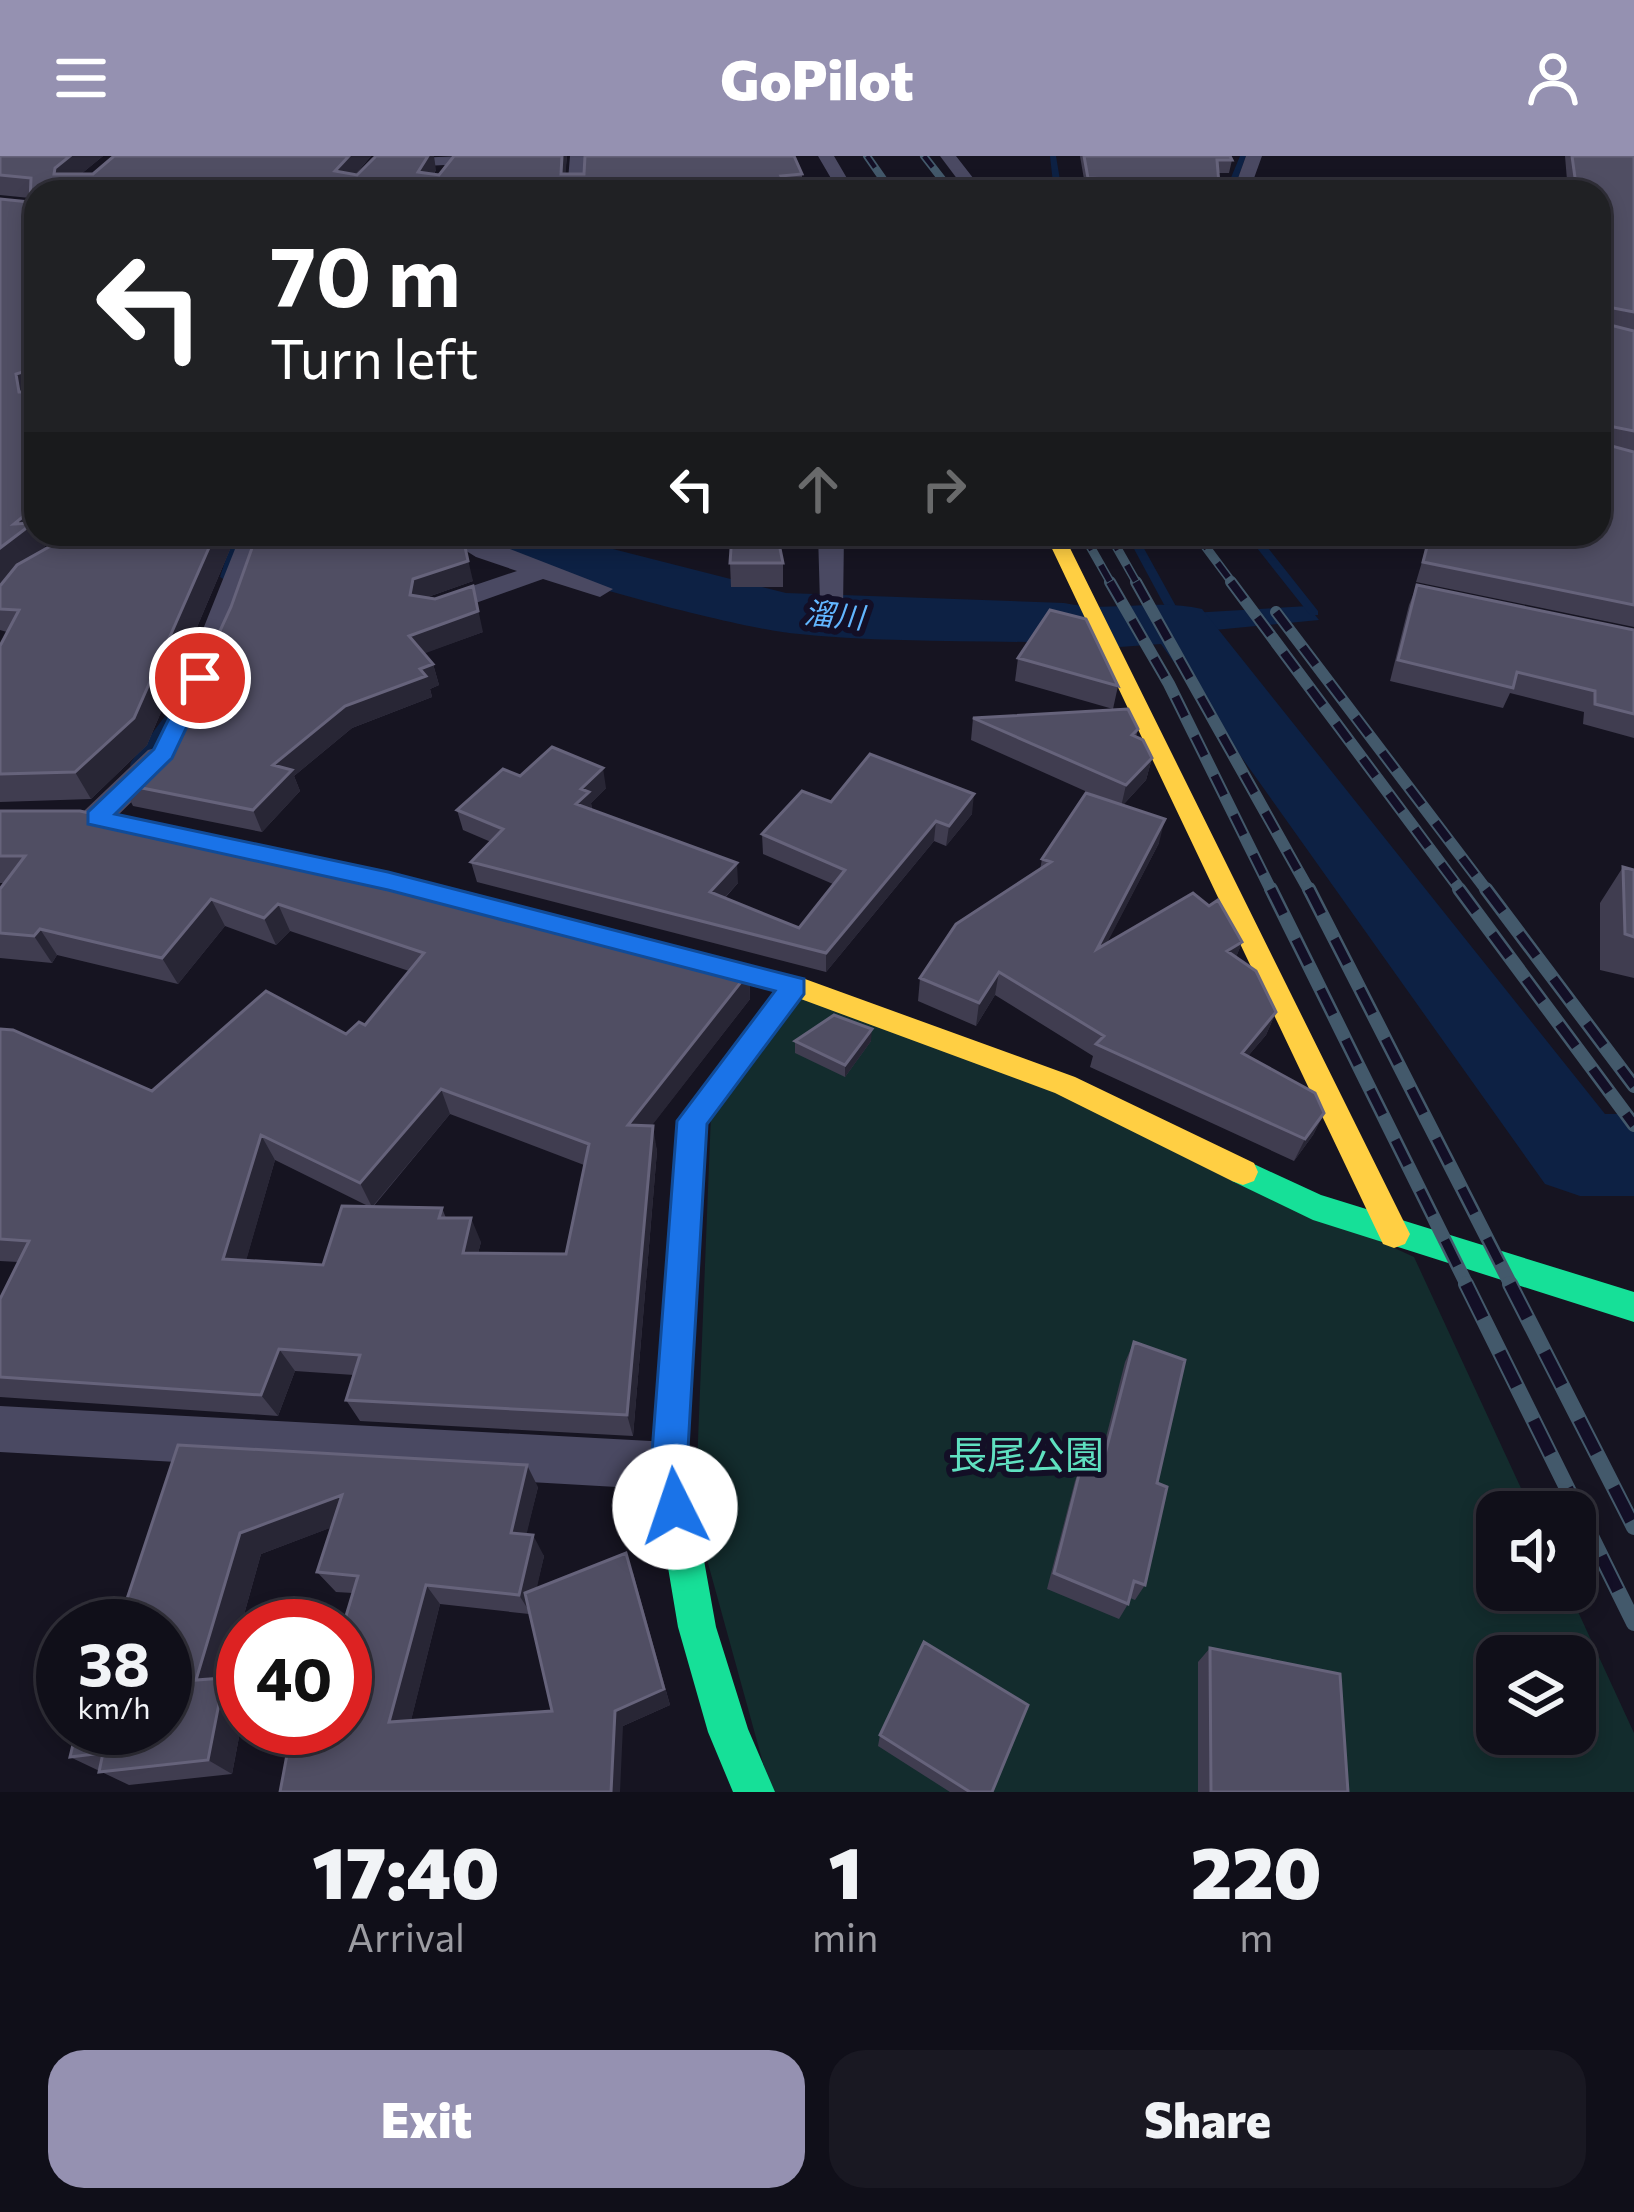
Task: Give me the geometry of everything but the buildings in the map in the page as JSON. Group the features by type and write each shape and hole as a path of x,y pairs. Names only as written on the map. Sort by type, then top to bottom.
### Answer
{"street":[{"path":"948,156 967,180"},
{"path":"363,180 378,163 457,160 443,180"},
{"path":"87,818 164,753 249,546"},
{"path":"473,546 600,589"},
{"path":"832,546 833,603"},
{"path":"1060,546 1394,1234"},
{"path":"430,610 542,571"},
{"path":"87,818 141,827"},
{"path":"433,892 795,986 1065,1085 1313,1206 1634,1307"},
{"path":"754,1792 728,1732 697,1627 669,1466 692,1121 795,986"},
{"path":"0,1429 669,1466"}],"green space":[{"name":"長尾公園","path":"798,996 1054,1092 1414,1257 1522,1491 1476,1491 1476,1611 1578,1611 1589,1635 1476,1635 1476,1755 1596,1755 1596,1651 1634,1733 1634,1792 771,1792 695,1516 711,1114"}],"water":[{"path":"1308,606 1319,620 1099,641 1088,619"}],"waterway":[{"path":"1053,156 1056,180"},
{"path":"1234,180 1243,156"},
{"path":"225,577 235,546"},
{"name":"溜川","path":"529,546 786,613 1064,623 1092,629 1179,623 1580,1155 1634,1155"},
{"path":"549,546 549,554"},
{"path":"1137,546 1179,623 1186,622"},
{"path":"1261,546 1314,613"},
{"path":"136,765 174,712 190,672"}],"railway":[{"path":"867,156 884,180"},
{"path":"924,156 943,180"},
{"path":"1090,546 1112,585"},
{"path":"1116,546 1138,585"},
{"path":"1205,546 1234,585"},
{"path":"1110,582 1169,684 1272,892"},
{"path":"1136,582 1310,892"},
{"path":"1231,582 1462,892"},
{"path":"1276,612 1488,892"},
{"path":"1271,889 1468,1287"},
{"path":"1309,889 1512,1287"},
{"path":"1459,889 1634,1125"},
{"path":"1486,889 1634,1086"},
{"path":"1466,1284 1634,1623"},
{"path":"1510,1284 1634,1527"}],"traffic: fast":[{"path":"754,1792 728,1732 697,1627 669,1466 692,1121 795,986"},
{"path":"1243,1172 1313,1206 1634,1307"}],"traffic: slow":[{"path":"1060,546 1394,1234"},
{"path":"465,900 795,986 1065,1085 1243,1172"}],"route":[{"path":"200,678 164,753 96,818 388,881 795,986 692,1121 669,1466 675,1507"}]}
